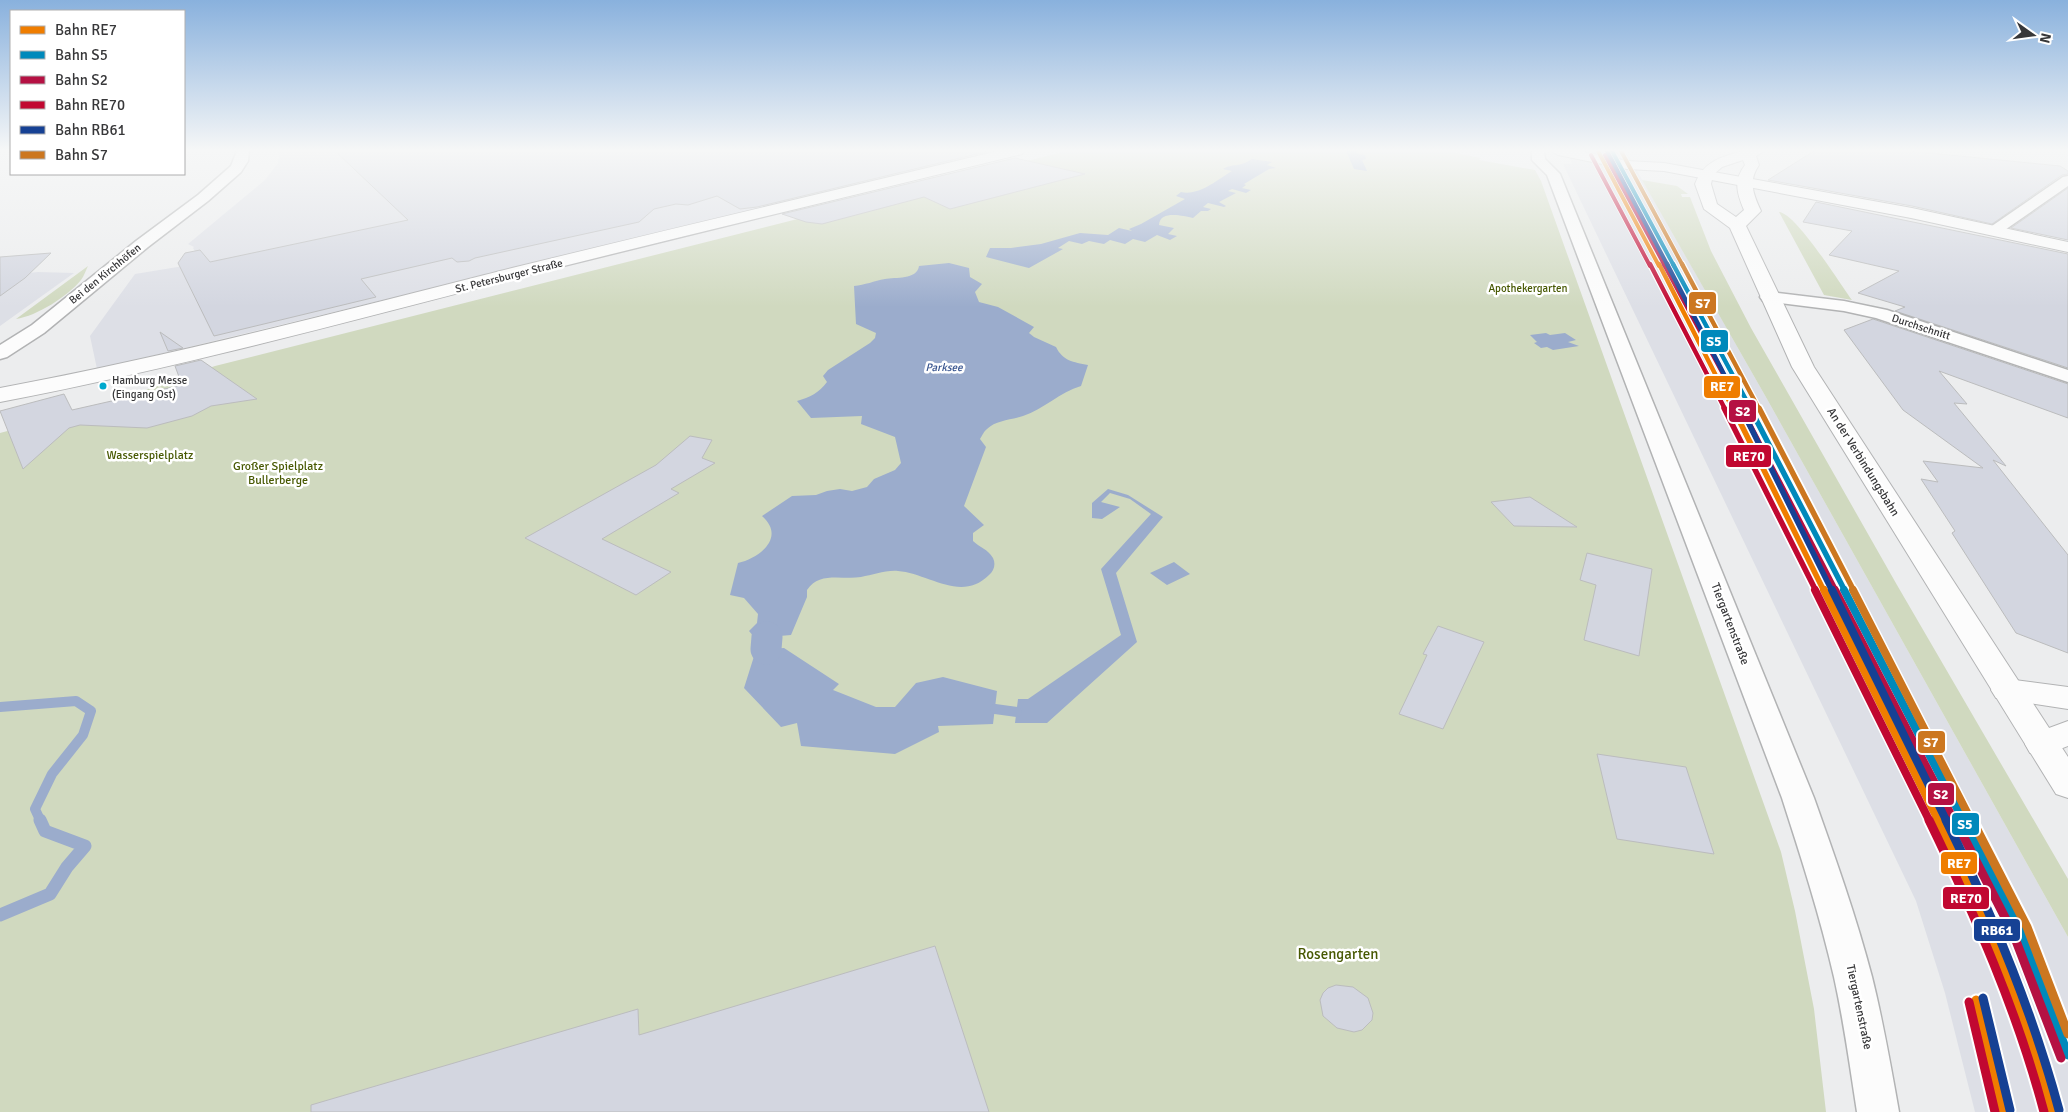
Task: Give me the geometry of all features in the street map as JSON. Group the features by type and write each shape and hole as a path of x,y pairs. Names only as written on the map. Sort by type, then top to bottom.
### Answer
{"main road":[{"name":"St. Petersburger Straße","path":"0,395 102,376 178,359 805,203"},
{"path":"1709,203 1710,206 1737,224 1753,211 1750,203"},
{"path":"1829,203 1911,219 1951,223 2068,247"},
{"name":"An der Verbindungsbahn","path":"1737,224 1769,297 1803,367 2007,690 2055,738 2068,785"},
{"path":"2007,690 2068,698"}],"street":[{"name":"Bei den Kirchhöfen","path":"0,353 38,329 196,203"},
{"name":"Tiergartenstraße","path":"1564,203 1801,807 1824,873 1855,984 1878,1112"},
{"path":"1994,231 2035,203"},
{"name":"Durchschnitt","path":"1769,297 1844,306 1880,314 2068,376"},
{"name":"Bei den Kirchhöfen","path":"0,372 38,329"}],"shaded area":[{"path":"237,203 786,203 97,369 90,336 135,274 202,263 194,247 188,244"},
{"path":"1582,203 1655,203 2068,937 2068,1112 1975,1112 1945,993 1916,901"},
{"path":"38,272 74,273 0,326 0,276"}],"green space":[{"path":"861,203 1549,203 1781,852 1795,911 1814,1009 1826,1112 0,1112 0,433 90,409 215,366"},
{"path":"1655,203 1692,203 1711,251 1751,328 1897,585 2068,879 2068,937"},
{"path":"1779,212 1787,215 1806,236 1852,300 1824,295"},
{"path":"88,266 81,280 60,299 42,310 16,319"}],"water":[{"path":"1178,203 1221,203 1226,206 1208,203 1203,207 1211,209 1201,211 1193,218 1173,215 1163,217 1159,225 1174,228 1168,234 1177,236 1170,240 1157,235 1145,242 1133,239 1125,244 1110,240 1104,244 1089,241 1082,244 1069,241 1058,248 1063,249 1029,268 986,257 990,248 1011,248 1041,244 1080,233 1108,235 1119,228 1132,231 1129,229"},
{"name":"Parksee","path":"949,263 969,268 970,277 982,284 975,292 979,302 998,307 1034,327 1029,333 1034,337 1056,347 1065,358 1088,365 1081,386 1066,392 1031,413 991,426 980,439 986,447 964,506 984,525 973,533 973,541 986,550 993,558 994,565 991,573 978,583 956,587 898,571 854,578 824,578 812,584 807,590 807,597 791,635 755,638 749,631 757,623 758,614 744,598 730,595 738,563 762,551 771,539 769,524 762,516 792,496 816,495 840,489 852,491 867,487 874,479 895,470 901,463 895,437 861,424 862,416 811,418 797,401 817,392 827,382 823,376 828,370 875,338 876,333 856,324 854,286 910,276 914,274 919,266"},
{"path":"1546,333 1550,335 1565,333 1576,340 1568,342 1579,346 1553,350 1547,347 1541,348 1534,343 1537,342 1530,335"},
{"path":"1108,489 1128,495 1163,517 1116,573 1137,642 1047,723 1015,723 1018,699 1028,699 1121,635 1101,569 1151,514 1130,499 1110,493 1101,502 1120,507 1102,519 1092,518 1092,503"},
{"path":"1174,562 1190,574 1167,585 1150,573"},
{"path":"784,648 839,684 833,690 876,707 895,707 916,683 943,677 997,691 993,724 938,726 939,732 895,754 801,746 797,723 781,727 744,688 756,650"}],"building":[{"path":"390,203 695,203 688,205 676,204 654,209 639,222 475,258 469,261 457,262 452,258 361,279 376,297 214,336 178,263 185,253 200,250 210,262 408,220"},
{"path":"729,203 774,203 757,207 740,209"},
{"path":"828,203 902,203 822,224 806,222 782,214"},
{"path":"937,203 974,203 950,209"},
{"path":"1815,203 1820,203 2068,254 2068,368 1895,311 1905,307 1858,293 1899,271 1829,255 1852,231 1803,222"},
{"path":"1895,203 2022,203 1992,224"},
{"path":"2047,203 2068,203 2068,240 2011,228"},
{"path":"51,253 25,278 0,296 0,257"},
{"path":"1873,319 2068,384 2068,418 1939,371 1967,404 1954,403 2006,466 1993,460 2068,555 2068,653 2016,633 1952,533 1955,531 1921,479 1938,482 1923,461 1983,468 1903,410 1844,330"},
{"path":"160,332 183,348 168,351"},
{"path":"201,360 257,399 211,406 192,416 147,428 80,425 69,428 23,469 0,411 64,394 72,410 182,385 175,366"},
{"path":"690,436 712,440 702,458 715,463 671,489 679,493 602,539 671,572 636,595 525,538 656,465"},
{"path":"1530,497 1577,527 1514,526 1491,502"},
{"path":"1587,553 1652,569 1639,656 1584,640 1596,585 1580,580"},
{"path":"1438,626 1484,642 1443,729 1399,714 1427,655 1423,654"},
{"path":"1597,754 1686,767 1714,854 1617,839"},
{"path":"935,946 989,1112 311,1112 311,1105 638,1009 639,1035"},
{"path":"1336,985 1353,987 1368,998 1373,1013 1372,1020 1362,1030 1354,1032 1337,1028 1323,1016 1320,1000 1328,988"}],"waterway":[{"path":"766,649 767,637"},
{"path":"0,707 76,701 91,711 83,735 52,774 35,809 41,822"},
{"path":"995,709 1017,712"},
{"path":"0,915 50,894 67,867 85,846 45,831 40,820"}],"rail line":[{"name":"RE70","path":"1617,203 1729,417 1957,879 2009,1000 2044,1112"},
{"name":"RE7","path":"1626,203 1736,414 1966,878 2017,1000 2052,1112"},
{"name":"S2","path":"1631,203 1737,400 2013,933 2061,1058"},
{"name":"RB61","path":"1635,203 1743,411 1972,874 1991,915 2024,998 2059,1110"},
{"name":"S5","path":"1640,203 1744,396 2020,930 2068,1055"},
{"name":"S7","path":"1649,203 1751,393 2027,927 2068,1034"},
{"name":"RB61","path":"1983,998 2010,1110"},
{"name":"RE7","path":"1976,1000 2003,1112"},
{"name":"RE70","path":"1969,1002 1995,1112"}],"place":[{"name":"Hamburg Messe (Eingang Ost)","path":"103,386"}],"park label":[{"name":"Apothekergarten","path":"1528,288"},
{"name":"Wasserspielplatz","path":"150,455"},
{"name":"Großer Spielplatz Bullerberge","path":"278,473"},
{"name":"Rosengarten","path":"1338,954"}]}
